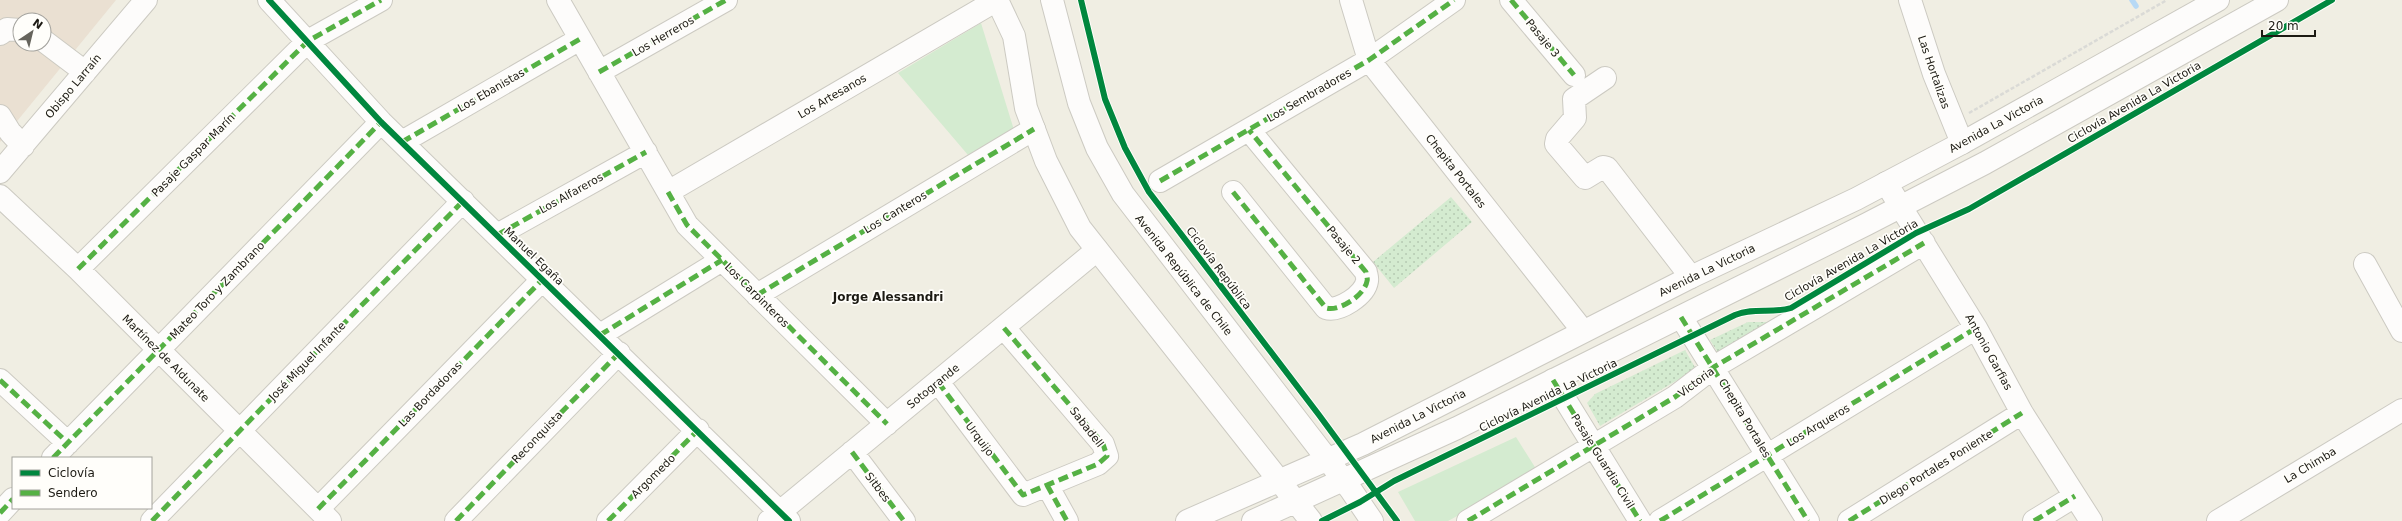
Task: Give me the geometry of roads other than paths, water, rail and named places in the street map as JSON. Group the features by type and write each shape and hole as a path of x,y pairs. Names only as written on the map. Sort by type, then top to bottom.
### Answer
{"street":[{"name":"Obispo Larraín","path":"0,172 146,0"},
{"name":"Manuel Egaña","path":"269,0 308,40 381,122 698,430 780,517"},
{"name":"Pasaje Gaspar Marín","path":"78,269 308,40 381,0"},
{"path":"558,0 646,152"},
{"name":"Los Herreros","path":"599,72 726,0"},
{"path":"997,0 1014,36 1026,108 1046,161 1080,228 1311,521"},
{"name":"Los Artesanos","path":"668,192 997,0"},
{"name":"Avenida República de Chile","path":"1052,0 1079,103 1097,148 1123,194 1343,480 1372,521"},
{"name":"Chepita Portales","path":"1351,0 1369,60 1582,331"},
{"name":"Los Sembradores","path":"1160,182 1369,60 1454,0"},
{"name":"Pasaje 3","path":"1511,0 1574,75"},
{"name":"Las Hortalizas","path":"1910,0 1934,74 1952,123 1962,143"},
{"name":"Avenida La Victoria","path":"1187,521 1363,444 1582,331 1886,184 2218,0"},
{"path":"1253,521 1457,428 1899,207 1985,163 2277,0"},
{"path":"0,34 7,29 12,29"},
{"name":"Los Ebanistas","path":"402,142 580,39"},
{"path":"52,47 85,72"},
{"path":"1604,78 1574,99 1576,118 1557,139 1556,144 1585,178 1603,167 1607,168 1691,277"},
{"path":"0,116 10,132 23,146"},
{"name":"Mateo Toro y Zambrano","path":"60,451 381,122"},
{"name":"Los Canteros","path":"757,295 1034,129"},
{"name":"Pasaje 2","path":"1233,192 1326,308 1338,308 1363,291 1368,281 1366,272 1249,130"},
{"name":"Los Carpinteros","path":"646,152 686,225 887,424"},
{"name":"Los Alfareros","path":"497,235 646,152"},
{"name":"Antonio Garfias","path":"1886,184 1976,328 2022,413 2091,521"},
{"name":"Martínez de Aldunate","path":"0,196 78,269 326,518"},
{"name":"José Miguel Infante","path":"152,521 463,201"},
{"name":"Victoria","path":"1468,521 1594,447 1675,397 1714,367 1924,243"},
{"name":"Sotogrande","path":"780,517 852,452 1097,250"},
{"path":"600,335 722,260"},
{"path":"2365,264 2402,330"},
{"name":"Las Bordadoras","path":"326,518 543,279"},
{"name":"Chepita Portales","path":"1681,317 1714,367 1808,521"},
{"name":"Sabadell","path":"1004,328 1103,444 1107,456 1098,464 1023,495"},
{"name":"Los Arqueros","path":"1660,521 1976,328"},
{"name":"Reconquista","path":"456,521 619,353"},
{"path":"0,380 60,451"},
{"name":"Pasaje Guardia Civil","path":"1553,380 1640,521"},
{"name":"Urquijo","path":"938,382 1023,495"},
{"name":"La Chimba","path":"2218,521 2402,410"},
{"name":"Diego Portales Poniente","path":"1849,521 2022,413"},
{"name":"Argomedo","path":"608,521 698,430"},
{"name":"Sitbes","path":"852,452 904,521"},
{"path":"1047,485 1067,521"},
{"path":"2034,521 2074,496"},
{"path":"0,513 12,500"}],"waterway":[{"path":"2132,0 2136,6"}],"district":[{"name":"Jorge Alessandri","path":"888,297"}]}
